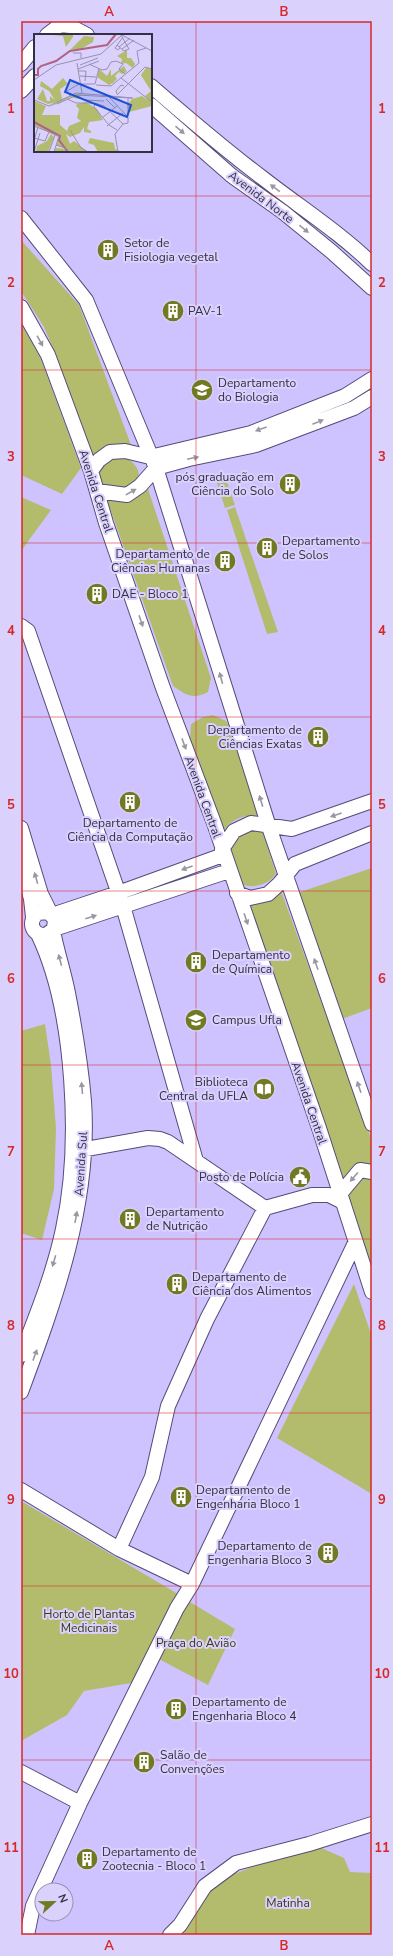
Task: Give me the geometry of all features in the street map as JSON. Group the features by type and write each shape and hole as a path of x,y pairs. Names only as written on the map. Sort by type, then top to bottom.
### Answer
{"street":[{"path":"48,34 60,25 70,26 85,34"},
{"path":"21,64 34,48"},
{"path":"21,91 34,77"},
{"name":"Avenida Norte","path":"152,87 203,132 264,180 340,236 372,264"},
{"name":"Avenida Norte","path":"152,106 232,176 283,212 332,252 372,288"},
{"path":"21,218 86,300 153,462 269,827 372,1124"},
{"name":"Avenida Central","path":"21,307 48,355 91,471 163,688 237,893 342,1198 355,1243 371,1287"},
{"path":"97,491 127,495 140,486 153,462 251,432 345,396 372,379"},
{"path":"91,471 99,460 110,452 125,451 153,462 189,459 256,445 354,408 372,397"},
{"path":"21,626 28,632 121,900 196,1161"},
{"path":"229,871 121,900 52,914 41,912 31,927 46,935 121,900 222,852 234,831 242,827 257,824 269,827 292,829 372,801"},
{"path":"21,828 40,894 56,922 54,930"},
{"path":"237,893 250,898 262,896 279,884 295,864 372,833"},
{"name":"Avenida Sul","path":"21,863 31,899 31,927 46,950 53,974 64,1026 71,1073 78,1150 79,1198 65,1264 46,1325 21,1392"},
{"name":"Avenida Sul","path":"21,1355 40,1305 63,1229 70,1185 78,1150 84,1103 78,1047 68,992 54,930"},
{"path":"78,1150 148,1138 160,1139 168,1142 265,1208"},
{"path":"120,1549 152,1477 168,1406 207,1319 265,1208 312,1195 329,1195 342,1198 360,1170 372,1172"},
{"path":"27,1935 33,1906 80,1803 174,1614 192,1584 355,1243"},
{"path":"21,1490 120,1549 192,1584"},
{"path":"21,1772 80,1803"},
{"path":"170,1935 180,1924 204,1886 236,1863 309,1844 372,1824"}],"shaded area":[{"name":"Campus Ufla","path":"21,21 372,21 372,1935 21,1935"}],"green space":[{"path":"21,240 79,305 131,445 119,445 92,460 58,360 44,327 21,291"},
{"path":"21,323 41,359 81,468 62,494 21,475"},
{"path":"124,456 136,467 139,476 134,483 125,487 115,488 105,486 99,480 99,470 101,466 109,459"},
{"path":"224,474 235,505 225,508 215,477"},
{"path":"147,486 211,678 208,692 198,696 186,694 173,686 106,497"},
{"path":"21,497 51,510 21,551"},
{"path":"235,507 278,632 267,634 227,510"},
{"path":"213,715 226,721 231,729 260,816 248,816 233,821 222,834 190,738 191,724 203,717"},
{"path":"257,829 263,832 276,874 269,881 260,885 250,886 240,884 227,849 241,834"},
{"path":"372,868 372,1008 342,1019 297,893"},
{"path":"280,888 372,1141 372,1168 341,1186 246,902 257,903 265,901 273,896"},
{"path":"45,1024 51,1065 56,1128 54,1189 42,1240 21,1233 21,1031"},
{"path":"362,1173 372,1177 372,1280 345,1194"},
{"path":"354,1284 372,1337 372,1494 277,1438"},
{"name":"Horto de Plantas Medicinais","path":"21,1501 183,1597 137,1682 84,1691 67,1715 21,1741"},
{"name":"Praça do Avião","path":"185,1599 235,1629 208,1685 155,1657"},
{"name":"Matinha","path":"310,1843 344,1858 350,1872 372,1873 372,1935 183,1935 205,1896 211,1877 237,1873"}],"place":[{"name":"Setor de Fisiologia vegetal","path":"108,250"},
{"name":"PAV-1","path":"173,311"},
{"name":"Departamento do Biologia","path":"202,390"},
{"name":"pós graduação em Ciência do Solo","path":"290,484"},
{"name":"Departamento de Solos","path":"267,548"},
{"name":"Departamento de Ciências Humanas","path":"225,561"},
{"name":"DAE - Bloco 1","path":"97,594"},
{"name":"Departamento de Ciências Exatas","path":"318,737"},
{"name":"Departamento de Ciência da Computação","path":"130,802"},
{"name":"Departamento de Química","path":"196,962"},
{"name":"Campus Ufla","path":"196,1020"},
{"name":"Biblioteca Central da UFLA","path":"264,1089"},
{"name":"Posto de Polícia","path":"300,1177"},
{"name":"Departamento de Nutrição","path":"130,1219"},
{"name":"Departamento de Ciência dos Alimentos","path":"177,1284"},
{"name":"Departamento de Engenharia Bloco 1","path":"181,1497"},
{"name":"Departamento de Engenharia Bloco 3","path":"328,1553"},
{"name":"Departamento de Engenharia Bloco 4","path":"176,1709"},
{"name":"Salão de Convenções","path":"144,1762"},
{"name":"Departamento de Zootecnia - Bloco 1","path":"87,1859"}]}
